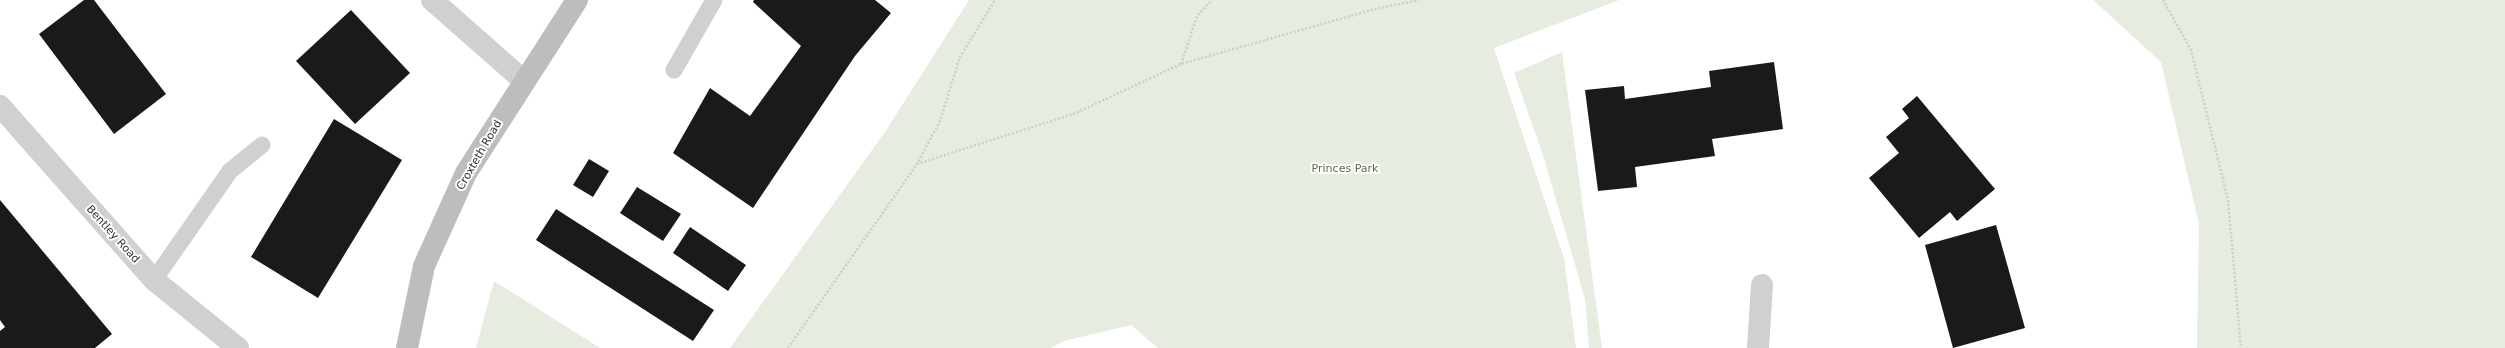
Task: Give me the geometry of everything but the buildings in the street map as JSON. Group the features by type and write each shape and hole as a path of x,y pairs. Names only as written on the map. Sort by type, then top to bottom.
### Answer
{"main road":[{"name":"Croxteth Road","path":"407,348 424,266 466,173 577,0"}],"street":[{"path":"432,0 524,81"},
{"name":"Bentley Road","path":"0,106 154,280 238,348"},
{"path":"1758,348 1762,285"}],"lane":[{"path":"674,70 714,0"},
{"path":"154,280 230,171 262,145"}],"path":[{"path":"788,348 917,164 940,121 960,57 995,0"},
{"path":"1181,64 1196,16 1212,0"},
{"path":"917,164 1076,113 1181,64 1375,9 1419,0"},
{"path":"2163,0 2191,50 2228,200 2241,348"}],"green space":[{"name":"Princes Park","path":"969,0 1619,0 1494,48 1564,258 1576,348 1158,348 1131,325 1064,341 1051,348 730,348 885,132"},
{"path":"2093,0 2505,0 2505,348 2197,348 2199,224 2161,62"},
{"path":"1562,52 1602,348 1589,348 1585,299 1542,152 1514,73"},
{"path":"494,281 600,348 476,348"}]}
